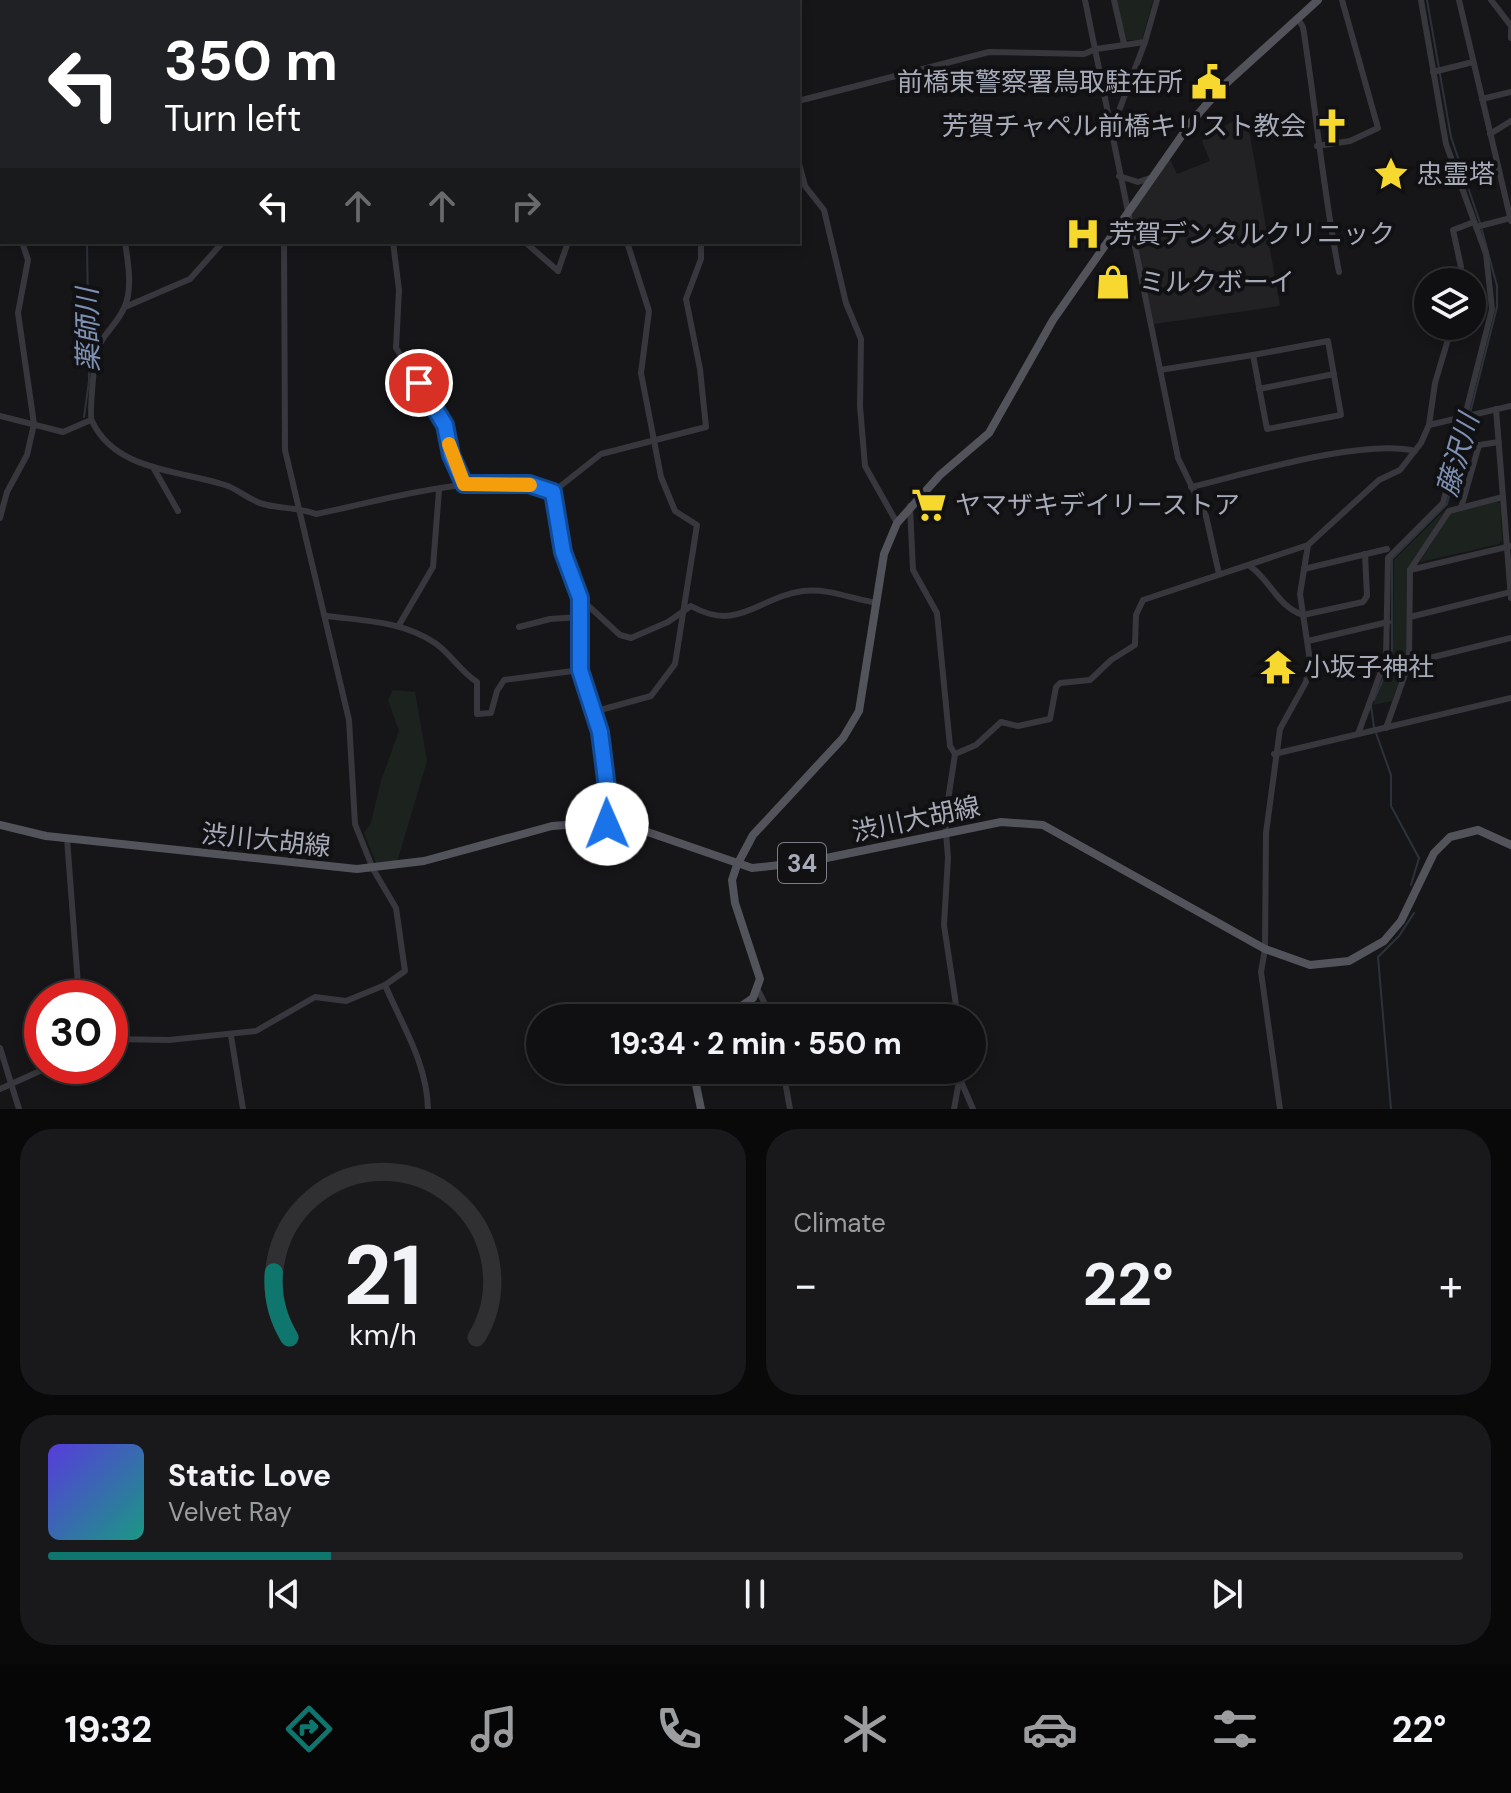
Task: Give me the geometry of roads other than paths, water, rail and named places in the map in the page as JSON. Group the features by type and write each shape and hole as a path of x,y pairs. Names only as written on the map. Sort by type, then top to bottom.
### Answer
{"main road":[{"path":"746,1004 758,990 757,964 732,892 737,865 758,828 850,727 862,697 884,554 897,523 910,506 989,433 1053,320 1207,102 1318,0"},
{"name":"渋川大胡線","path":"0,825 67,838 335,869 373,869 424,861 552,826 607,824 636,828 737,865 778,866 1001,822 1043,825 1265,949 1310,965 1328,965 1357,957 1396,929 1434,853 1450,837 1478,830 1495,835 1511,845"},
{"path":"696,1084 701,1109"}],"street":[{"path":"1097,0 1086,1 1178,458 1206,516 1219,574"},
{"path":"1114,0 1124,44"},
{"path":"1111,133 1157,0"},
{"path":"1317,146 1350,141 1378,128 1342,0"},
{"path":"1358,734 1386,658 1388,558 1443,503 1468,416 1492,309 1486,254 1446,144 1421,0"},
{"path":"1459,0 1511,219 1453,230 1461,268"},
{"path":"1491,0 1511,28 1511,38"},
{"path":"1298,19 1303,27 1314,99 1317,146 1339,272"},
{"path":"800,100 989,52 1084,54 1096,49 1145,42"},
{"path":"1433,72 1473,62"},
{"path":"1482,99 1511,92"},
{"path":"1490,134 1511,121"},
{"path":"800,167 805,186 824,210 846,303 861,339 860,406 865,466 897,523"},
{"path":"1119,176 1138,182 1153,177"},
{"path":"0,518 7,492 27,455 34,424 18,313 28,260 23,244"},
{"path":"125,244 129,268 125,307 96,353 96,383 89,404 91,420 111,447 153,467 225,485 259,503 295,506 316,514 464,484 529,484 553,492"},
{"path":"125,307 190,279 221,244"},
{"path":"128,1039 231,1036 256,1031 315,997 346,1001 385,985 405,971 396,908 373,869 355,824 349,720 327,616 295,506 285,450 284,244"},
{"path":"393,244 399,290 396,348 445,425 451,455 464,484"},
{"path":"527,244 558,271 567,244"},
{"path":"593,712 651,696 675,664 697,525 675,511 661,477 652,441 641,373 649,311 627,244"},
{"path":"553,492 601,454 706,427 700,369 686,299 701,259 701,244"},
{"path":"955,754 976,745 1001,722 1018,726 1050,719 1056,687 1060,683 1090,680 1135,645 1136,615 1143,600 1219,574 1251,567 1308,545 1379,480 1400,470 1429,425 1435,383 1448,340"},
{"path":"1160,370 1328,341 1341,415 1267,429 1253,355"},
{"path":"1259,389 1334,374"},
{"path":"1429,425 1511,406"},
{"path":"1410,617 1511,595 1496,409"},
{"path":"0,416 63,432 91,420"},
{"path":"1461,508 1479,445 1499,442"},
{"path":"1191,487 1310,459 1396,446 1415,451"},
{"path":"153,467 178,511"},
{"path":"399,625 433,567 439,490"},
{"path":"553,492 563,552 580,598 580,670 600,732 608,796 607,824"},
{"path":"1386,728 1409,663 1410,570 1449,511 1503,497"},
{"path":"910,506 911,561 937,613 950,746 955,754 944,834 948,858 944,925 956,1004"},
{"path":"1280,1109 1262,988 1266,833 1274,754 1280,729 1306,682 1310,661 1300,594 1308,545"},
{"path":"1410,570 1509,546"},
{"path":"1304,569 1387,549"},
{"path":"1251,567 1262,574 1281,600 1303,615 1363,602 1367,596 1365,554"},
{"path":"580,598 620,635 631,638 668,622 691,606 716,617 733,616 796,593 811,591 877,603"},
{"path":"327,616 399,625 435,644 462,672 477,682 477,714 491,713 497,691 504,680 580,670"},
{"path":"519,627 550,619 580,617"},
{"path":"1308,641 1388,622"},
{"path":"1409,663 1511,638"},
{"path":"1274,754 1511,698"},
{"path":"67,838 78,980"},
{"path":"385,985 399,1018 410,1032 428,1094 428,1109"},
{"path":"758,990 765,1004"},
{"path":"231,1036 243,1109"},
{"path":"0,1048 19,1109"},
{"path":"0,1089 24,1078"},
{"path":"786,1084 790,1109"},
{"path":"954,1109 959,1084"},
{"path":"962,1084 973,1109"}],"waterway":[{"name":"藤沢川","path":"1427,0 1451,137 1480,223"},
{"name":"藤沢川","path":"1374,700 1392,659 1392,559 1447,504 1497,307 1497,286 1482,230"},
{"name":"薬師川","path":"84,417 89,381 87,244"},
{"name":"藤沢川","path":"1371,706 1374,727"},
{"name":"藤沢川","path":"1376,733 1391,775 1391,806 1419,858 1411,885"},
{"name":"藤沢川","path":"1391,1109 1378,957 1399,936 1414,913"}],"place":[{"name":"前橋東警察署鳥取駐在所","path":"1209,82"},
{"name":"芳賀チャペル前橋キリスト教会","path":"1332,126"},
{"name":"忠霊塔","path":"1391,174"},
{"name":"芳賀デンタルクリニック","path":"1083,234"},
{"name":"ミルクボーイ","path":"1113,282"},
{"name":"ヤマザキデイリーストア","path":"929,505"},
{"name":"小坂子神社","path":"1278,667"}]}
